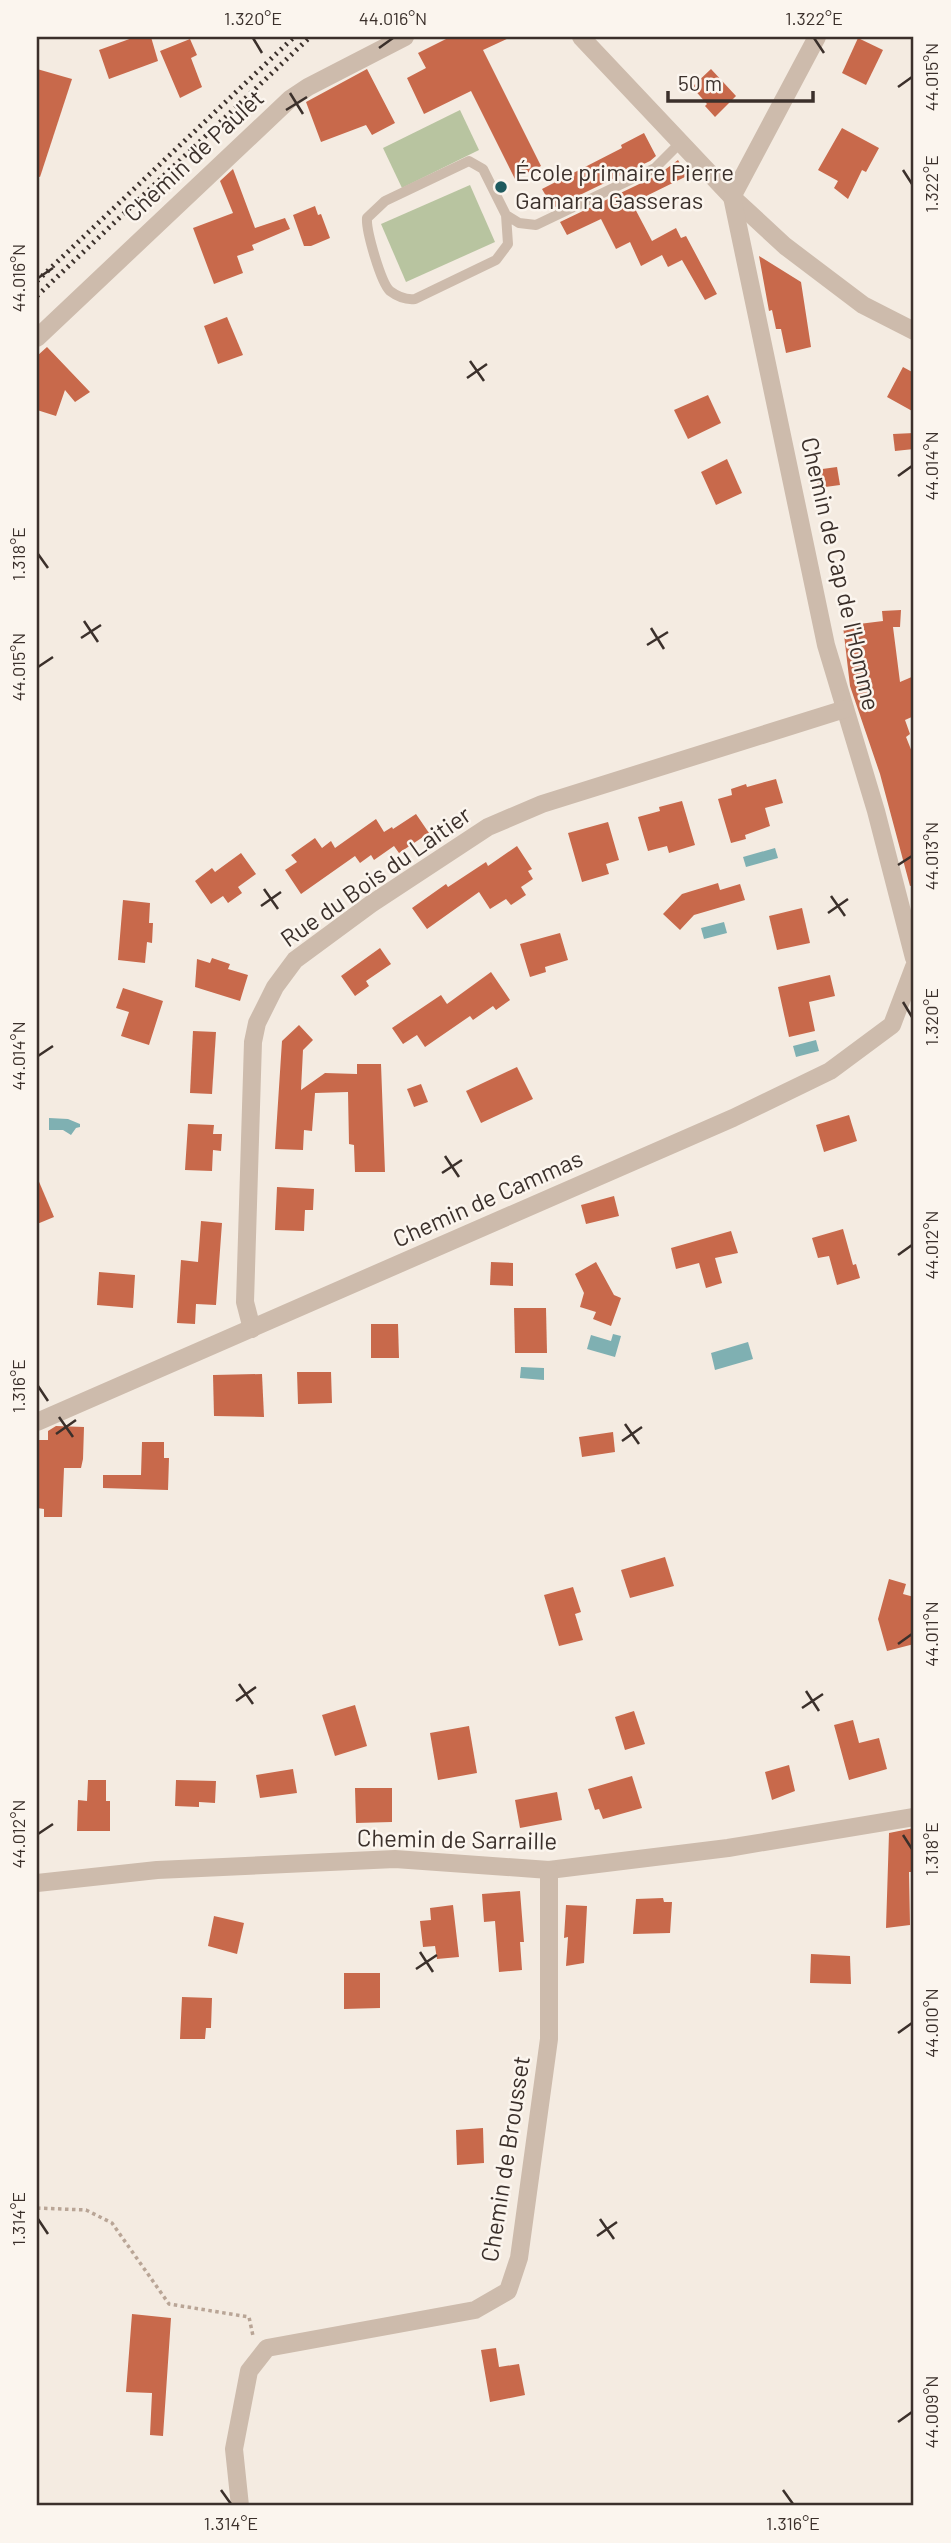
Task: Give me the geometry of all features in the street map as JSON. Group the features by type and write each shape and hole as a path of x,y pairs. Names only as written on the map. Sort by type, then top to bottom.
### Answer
{"street":[{"name":"Chemin de Paulet","path":"37,338 290,99 405,37"},
{"path":"581,37 732,197 785,246 863,305 914,331"},
{"path":"732,197 816,37"},
{"name":"Chemin de Cap de l'Homme","path":"732,197 826,645 876,811 914,958"},
{"name":"Rue du Bois du Laitier","path":"252,1329 245,1303 253,1042 257,1023 275,987 295,960 371,904 488,827 542,804 845,709"},
{"name":"Chemin de Cammas","path":"37,1422 733,1118 830,1071 892,1025 914,967"},
{"name":"Chemin de Sarraille","path":"37,1883 157,1870 395,1859 549,1870 728,1848 914,1817"},
{"name":"Chemin de Brousset","path":"259,2358 267,2348 475,2310 508,2291 519,2258 548,2039 549,1870"},
{"path":"240,2506 234,2449 249,2371 259,2358"}],"lane":[{"path":"506,215 508,244 496,260 415,299 405,300 388,289 366,232 367,218 384,201 469,161 483,169 506,215 519,223 536,225 655,168 681,142"}],"path":[{"path":"37,2208 86,2210 112,2222 169,2304 249,2317 259,2358"}],"green space":[{"path":"460,110 479,150 402,188 383,148"},
{"path":"470,185 495,242 406,282 381,224"}],"water":[{"path":"775,848 778,858 746,867 743,857"},
{"path":"724,922 727,933 704,939 701,928"},
{"path":"816,1040 819,1051 796,1057 793,1046"},
{"path":"49,1118 68,1119 80,1124 80,1127 71,1135 63,1130 49,1130"},
{"path":"613,1334 621,1336 615,1357 587,1349 591,1335 611,1341"},
{"path":"748,1342 753,1359 715,1370 711,1353"},
{"path":"521,1367 544,1368 544,1380 520,1378"}],"building":[{"path":"135,37 151,37 158,61 109,79 99,50"},
{"path":"450,37 511,37 483,50 541,166 515,179 471,91 424,114 407,78 426,68 418,53"},
{"path":"858,38 883,50 866,85 842,73"},
{"path":"190,39 197,55 191,58 202,87 180,98 160,51"},
{"path":"37,69 72,79 40,177 37,176"},
{"path":"367,69 395,123 372,135 366,125 321,142 306,102"},
{"path":"711,69 736,96 715,117 692,87"},
{"path":"842,128 879,148 866,172 862,170 848,199 834,188 838,181 818,170"},
{"path":"644,133 656,156 650,161 553,208 542,189 622,148 621,145"},
{"path":"678,160 687,176 632,203 652,241 676,228 681,238 686,236 717,294 705,300 682,260 668,267 662,255 641,266 630,242 616,249 601,219 567,235 560,222 658,175"},
{"path":"233,169 255,228 285,218 290,229 252,245 254,250 237,256 243,273 214,284 193,228 233,213 220,181"},
{"path":"315,206 330,238 304,246 293,215"},
{"path":"759,256 801,282 811,347 786,353 781,329 776,329 772,310 769,311"},
{"path":"227,317 243,355 218,364 204,326"},
{"path":"47,347 90,392 75,402 65,390 56,416 37,410 37,356"},
{"path":"903,367 914,373 914,412 887,397"},
{"path":"708,395 721,423 688,439 674,410"},
{"path":"914,433 914,449 895,451 893,434"},
{"path":"727,459 742,493 716,505 701,472"},
{"path":"837,467 840,485 818,488 815,470"},
{"path":"901,610 900,627 893,627 900,682 914,676 914,716 905,720 910,734 906,737 914,757 914,885 910,886 880,774 850,686 843,626 883,621 882,611"},
{"path":"776,779 783,803 765,808 770,826 745,835 746,839 731,843 718,799 732,795 731,789"},
{"path":"682,801 695,845 669,853 667,846 648,851 638,817 660,811 659,807"},
{"path":"416,814 429,833 399,853 394,846 374,860 371,855 360,863 355,856 301,894 285,870 297,862 291,855 315,838 322,848 331,841 335,848 376,819 384,832"},
{"path":"608,822 619,860 606,864 609,874 582,882 568,833"},
{"path":"517,846 532,869 528,871 533,879 521,887 526,895 511,905 506,899 490,909 479,892 427,929 412,908 446,884 448,887 486,862 488,866"},
{"path":"241,853 256,874 238,887 242,893 228,903 223,896 211,904 195,881 212,868 215,872"},
{"path":"718,883 720,890 740,884 745,900 694,915 680,930 663,914 682,894"},
{"path":"123,900 150,903 152,943 147,942 145,963 118,960"},
{"path":"802,908 810,943 777,950 769,916"},
{"path":"560,933 568,960 545,967 546,972 530,977 520,944"},
{"path":"380,948 391,964 366,981 369,986 355,996 341,976"},
{"path":"212,958 230,964 228,969 248,975 240,1001 195,987 197,959 210,963"},
{"path":"491,972 510,1000 496,1010 493,1006 473,1020 470,1016 425,1047 417,1035 403,1044 392,1028 441,995 447,1004"},
{"path":"830,975 835,996 809,1002 815,1031 789,1037 778,987"},
{"path":"123,988 163,1001 149,1045 121,1036 129,1012 116,1008"},
{"path":"299,1025 313,1040 303,1050 301,1090 325,1073 357,1074 357,1064 381,1064 385,1172 355,1172 354,1145 349,1144 348,1092 315,1093 312,1131 304,1130 303,1150 275,1149 282,1041"},
{"path":"193,1031 216,1032 212,1094 190,1093"},
{"path":"517,1067 533,1099 481,1123 466,1091"},
{"path":"421,1084 428,1102 414,1107 407,1089"},
{"path":"849,1115 857,1141 824,1152 816,1125"},
{"path":"188,1124 214,1125 213,1134 222,1134 221,1151 213,1150 212,1171 185,1170"},
{"path":"37,1177 54,1217 37,1224"},
{"path":"277,1187 314,1189 313,1210 305,1210 304,1231 275,1230"},
{"path":"614,1196 619,1216 586,1224 581,1205"},
{"path":"201,1221 222,1223 216,1305 196,1304 195,1324 177,1323 181,1260 198,1262"},
{"path":"843,1229 853,1265 856,1264 860,1278 837,1285 829,1256 818,1258 812,1238"},
{"path":"731,1231 738,1253 715,1258 722,1283 706,1288 699,1263 676,1269 671,1248"},
{"path":"491,1262 513,1263 513,1286 490,1285"},
{"path":"596,1262 614,1295 621,1298 611,1326 593,1319 596,1312 580,1307 584,1293 575,1274"},
{"path":"99,1272 135,1275 133,1308 97,1305"},
{"path":"514,1308 546,1308 547,1353 515,1353"},
{"path":"371,1324 398,1324 399,1358 371,1358"},
{"path":"297,1372 331,1372 332,1403 298,1404"},
{"path":"262,1374 264,1417 214,1416 213,1375"},
{"path":"56,1426 84,1427 83,1459 81,1468 64,1468 62,1517 44,1517 44,1509 37,1508 37,1440 48,1440 48,1431"},
{"path":"613,1432 615,1452 582,1457 579,1437"},
{"path":"142,1442 164,1442 164,1458 169,1458 168,1490 103,1488 103,1475 141,1475"},
{"path":"665,1557 674,1586 630,1598 621,1570"},
{"path":"889,1579 906,1584 903,1594 914,1597 914,1644 887,1651 878,1619"},
{"path":"573,1587 581,1612 575,1614 583,1640 559,1646 544,1595"},
{"path":"355,1705 367,1746 335,1756 322,1715"},
{"path":"634,1711 645,1744 625,1750 615,1717"},
{"path":"853,1720 859,1743 879,1738 887,1769 849,1780 834,1725"},
{"path":"469,1726 477,1773 438,1780 430,1733"},
{"path":"789,1765 795,1791 772,1800 765,1772"},
{"path":"293,1769 297,1793 260,1798 256,1775"},
{"path":"632,1776 642,1808 603,1819 599,1809 595,1810 588,1789"},
{"path":"88,1780 106,1780 106,1801 110,1801 110,1831 77,1831 78,1800 87,1801"},
{"path":"176,1780 216,1781 215,1803 199,1802 199,1807 175,1806"},
{"path":"355,1788 392,1788 392,1822 356,1823"},
{"path":"557,1792 562,1820 520,1828 515,1800"},
{"path":"914,1828 914,1872 909,1872 910,1925 886,1928 889,1833"},
{"path":"520,1891 524,1942 520,1942 522,1970 499,1972 495,1921 484,1922 482,1894"},
{"path":"663,1898 664,1902 672,1902 670,1933 633,1934 636,1899"},
{"path":"453,1905 459,1957 437,1959 435,1946 423,1947 420,1921 431,1920 430,1908"},
{"path":"566,1905 587,1906 584,1963 566,1966 568,1937 564,1938"},
{"path":"214,1916 244,1923 237,1954 208,1946"},
{"path":"811,1954 850,1956 851,1984 810,1983"},
{"path":"344,1973 380,1973 380,2008 344,2009"},
{"path":"182,1997 212,1998 211,2028 206,2028 205,2039 180,2039"},
{"path":"483,2128 484,2163 457,2165 456,2130"},
{"path":"132,2314 171,2318 163,2436 150,2435 152,2393 126,2392"},
{"path":"496,2348 499,2367 519,2364 525,2395 490,2402 481,2350"}],"railway":[{"path":"37,281 294,37"},
{"path":"37,296 310,37"}],"place":[{"name":"École primaire Pierre Gamarra Gasseras","path":"501,187"}]}
